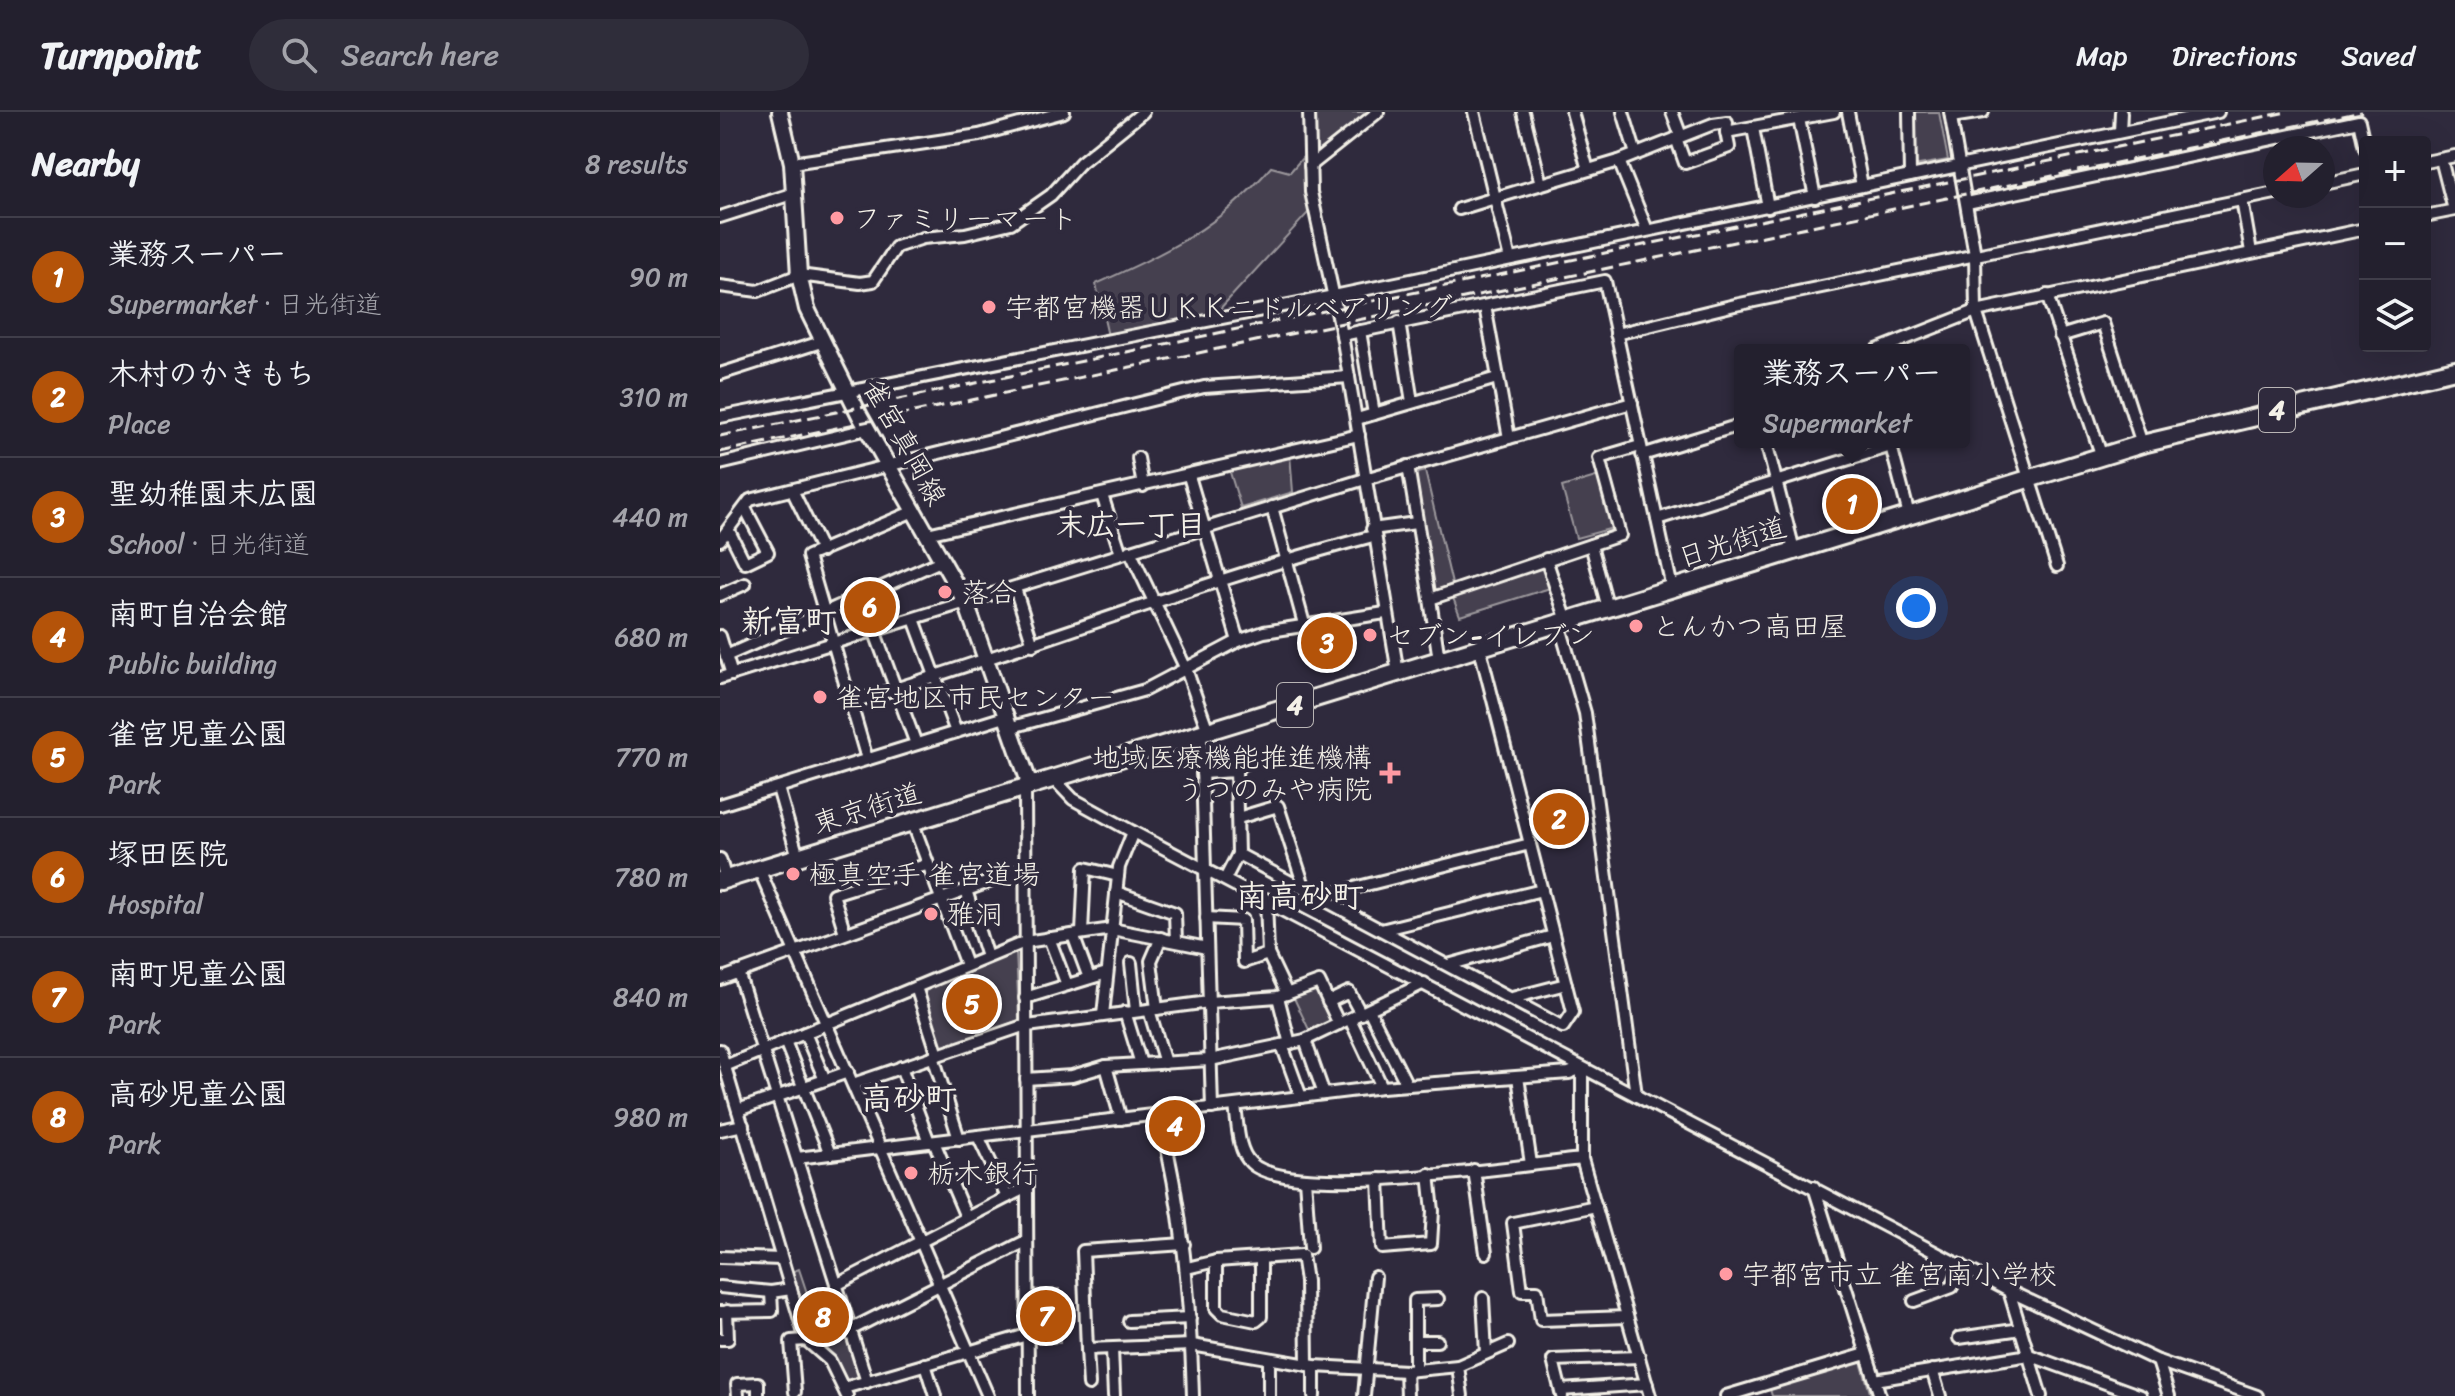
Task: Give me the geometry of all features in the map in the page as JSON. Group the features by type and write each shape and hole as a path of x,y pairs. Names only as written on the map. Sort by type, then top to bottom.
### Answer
{"highway":[{"name":"日光街道","path":"1027,786 2142,444 2455,370"},
{"name":"東京街道","path":"723,880 1027,786"}],"main road":[{"name":"雀宮真岡線","path":"780,112 792,163 799,275 807,309 848,394 966,603 1010,721 1027,786"}],"street":[{"path":"792,163 979,135 1038,116 1064,112"},
{"path":"720,286 758,291 799,275 860,283 873,281 896,247 923,238 965,234 1011,223 1051,195 1080,163 1143,112"},
{"path":"1309,112 1311,192 1342,335 1385,613 1398,673"},
{"path":"1310,166 1378,112"},
{"path":"1474,112 1510,259"},
{"path":"1523,112 1541,184"},
{"path":"1572,112 1588,170"},
{"path":"1623,112 1636,154"},
{"path":"1672,112 1685,163 1729,147 1725,122"},
{"path":"1459,209 1619,161 1725,122 1753,128 1834,112"},
{"path":"1848,112 1862,186"},
{"path":"1909,112 1910,176"},
{"path":"1983,112 1951,114 1975,255 1976,311 2057,566"},
{"path":"2120,132 2121,112"},
{"path":"720,417 1334,296 2218,112"},
{"path":"1799,119 1815,197"},
{"path":"1967,203 2359,121 2362,136"},
{"path":"1753,128 1768,207"},
{"path":"2431,161 2455,156"},
{"path":"2431,215 2455,210 2441,159"},
{"path":"1619,161 1647,230"},
{"path":"2335,180 2359,175"},
{"path":"720,217 795,193"},
{"path":"1616,334 2263,196"},
{"path":"2242,200 2251,252"},
{"path":"1892,344 1976,311 2359,230"},
{"path":"1342,335 1605,281 1672,588"},
{"path":"2047,295 2102,457"},
{"path":"1485,306 1509,438"},
{"path":"1399,322 1412,402"},
{"path":"2060,336 2103,323 2142,444"},
{"path":"1360,331 1374,414"},
{"path":"720,374 821,342"},
{"path":"720,540 750,500 889,468 1204,387 1349,377"},
{"path":"1357,419 1497,378"},
{"path":"720,678 1272,507 1632,403"},
{"path":"1430,599 1620,535 1599,458 1734,427"},
{"path":"720,464 867,429"},
{"path":"927,534 1359,435"},
{"path":"1767,448 1794,550"},
{"path":"1657,519 1878,448"},
{"path":"1891,448 1909,515"},
{"path":"1138,458 1143,486"},
{"path":"1408,466 1439,660"},
{"path":"1189,476 1238,641"},
{"path":"792,490 822,551"},
{"path":"1102,495 1126,552 1155,602 1186,669 1205,732 1202,773 1212,1108"},
{"path":"1272,507 1304,624"},
{"path":"729,531 745,563 768,552 745,508"},
{"path":"867,759 808,556 914,511"},
{"path":"850,703 988,661 1287,558 1416,523"},
{"path":"1591,545 1608,608"},
{"path":"1546,559 1585,713 1636,1095"},
{"path":"726,656 943,560"},
{"path":"720,595 745,584"},
{"path":"1015,588 1033,645"},
{"path":"720,805 956,732 1145,690 1238,641 1304,624 1385,613"},
{"path":"914,619 956,732"},
{"path":"874,630 916,744"},
{"path":"720,636 732,675"},
{"path":"1238,854 1563,1027 1573,1012 1480,649"},
{"path":"1225,879 1238,854 1236,771 1240,765 1265,757"},
{"path":"1202,773 1236,771"},
{"path":"1053,778 1073,799 1133,832 2009,1291 2158,1361 2257,1396"},
{"path":"1014,1396 1028,1393 1025,1188 1027,786"},
{"path":"778,788 798,857"},
{"path":"1238,818 1278,806 1305,889"},
{"path":"912,821 966,965"},
{"path":"1103,1015 1118,876 1133,832"},
{"path":"1318,897 1530,844"},
{"path":"720,859 723,880"},
{"path":"845,933 833,894 926,865"},
{"path":"1089,978 1078,934 1085,868 1118,876"},
{"path":"759,869 988,1396"},
{"path":"720,979 1025,869"},
{"path":"966,890 987,957"},
{"path":"1381,930 1542,890"},
{"path":"1116,892 1175,913 1176,941"},
{"path":"1266,899 1268,954 1283,996 1286,1044 1301,1097"},
{"path":"1206,918 1243,920 1244,962 1268,954"},
{"path":"725,1066 1025,942 1112,929 1207,948"},
{"path":"1448,965 1553,936"},
{"path":"1049,938 1067,985"},
{"path":"1161,938 1151,961 1153,1009 1165,1063"},
{"path":"1131,963 1130,1011 1141,1064"},
{"path":"738,972 867,1382"},
{"path":"1025,998 1107,973"},
{"path":"853,1084 1026,1026 1130,1011 1283,996 1319,982 1339,1024"},
{"path":"1026,1079 1072,1076 1106,1066 1210,1060 1305,1040 1424,983"},
{"path":"1512,998 1566,984"},
{"path":"916,987 959,1139"},
{"path":"1328,1002 1349,992 1407,1085"},
{"path":"1360,1014 1382,1087"},
{"path":"805,1033 825,1080"},
{"path":"1305,1040 1324,1094"},
{"path":"785,1041 830,1154"},
{"path":"720,1050 806,1340 830,1361 846,1392 867,1382 1027,1335"},
{"path":"1106,1066 1121,1119"},
{"path":"901,1067 966,1217"},
{"path":"797,1158 1382,1087 1518,1077 1582,1068"},
{"path":"1582,1068 1582,1159 1650,1396"},
{"path":"738,1110 848,1072"},
{"path":"1518,1077 1531,1164"},
{"path":"1235,1106 1242,1154 1265,1173 1305,1179 1379,1179 1582,1159"},
{"path":"1159,1114 1179,1196 1187,1268 1193,1396"},
{"path":"720,1130 743,1125"},
{"path":"978,1136 1007,1197"},
{"path":"1474,1170 1486,1253"},
{"path":"1379,1179 1382,1248 1431,1244 1433,1211 1429,1174"},
{"path":"1305,1179 1310,1248"},
{"path":"1814,1187 1880,1396"},
{"path":"836,1285 1025,1188"},
{"path":"1596,1206 1513,1223 1522,1291 1537,1291 1541,1320 1627,1317"},
{"path":"850,1330 1026,1241"},
{"path":"1089,1385 1083,1251 1184,1244"},
{"path":"1187,1268 1216,1261 1302,1255 1314,1396"},
{"path":"720,1257 781,1259"},
{"path":"1216,1261 1216,1308 1222,1314 1256,1321 1261,1317 1261,1258"},
{"path":"1914,1301 1952,1287 1961,1265"},
{"path":"1364,1396 1375,1277"},
{"path":"720,1287 771,1292 791,1289"},
{"path":"2009,1291 2041,1396"},
{"path":"720,1339 728,1339 723,1312 772,1311 771,1292"},
{"path":"1483,1298 1486,1353"},
{"path":"1407,1396 1415,1341 1415,1300 1438,1299"},
{"path":"1129,1321 1190,1318"},
{"path":"1959,1338 2021,1329"},
{"path":"795,1392 791,1341 806,1340"},
{"path":"1415,1341 1437,1341"},
{"path":"1087,1349 1192,1345 1310,1366 1411,1370 1458,1366 1508,1344"},
{"path":"1112,1349 1114,1396"},
{"path":"1726,1396 1866,1354"},
{"path":"1875,1380 2029,1355 2141,1396"},
{"path":"1639,1357 1553,1360 1562,1393 1647,1384"},
{"path":"1269,1359 1269,1396"},
{"path":"2158,1361 2169,1396"},
{"path":"925,1364 935,1396"},
{"path":"1458,1366 1462,1396"},
{"path":"1932,1370 1940,1396"},
{"path":"738,1396 737,1384 758,1383 758,1396"}],"shaded area":[{"path":"1314,112 1373,112 1314,158"},
{"path":"1911,112 1939,112 1948,160 1913,166"},
{"path":"1303,157 1308,213 1217,312 1108,336 1096,284 1191,236 1232,207 1271,167 1290,172"},
{"path":"1290,454 1293,492 1241,508 1229,469"},
{"path":"1425,471 1452,584 1438,590 1433,588 1413,474"},
{"path":"1599,476 1613,528 1576,538 1562,487"},
{"path":"1542,562 1550,588 1460,616 1452,595"},
{"path":"1016,950 1019,1020 941,1050 921,989"},
{"path":"1318,987 1335,1023 1311,1034 1293,996"},
{"path":"799,1269 808,1296 832,1287 862,1380 847,1386 839,1368 811,1339 791,1272"},
{"path":"1059,1289 1060,1343 1032,1343 1031,1290"},
{"path":"1861,1362 1871,1396 1772,1396 1770,1389"}],"railway":[{"path":"720,436 2287,112"},
{"path":"720,452 2362,112"}],"place":[{"name":"ファミリーマート","path":"837,218"},
{"name":"宇都宮機器ＵＫＫニドルベアリング","path":"989,307"},
{"name":"業務スーパー","path":"1852,504"},
{"name":"落合","path":"945,592"},
{"name":"塚田医院","path":"870,607"},
{"name":"とんかつ高田屋","path":"1636,626"},
{"name":"セブン-イレブン","path":"1370,635"},
{"name":"聖幼稚園末広園","path":"1327,643"},
{"name":"雀宮地区市民センター","path":"820,697"},
{"name":"地域医療機能推進機構 うつのみや病院","path":"1390,773"},
{"name":"木村のかきもち","path":"1559,819"},
{"name":"極真空手 雀宮道場","path":"793,874"},
{"name":"雅洞","path":"931,914"},
{"name":"雀宮児童公園","path":"972,1004"},
{"name":"南町自治会館","path":"1175,1126"},
{"name":"栃木銀行","path":"911,1173"},
{"name":"宇都宮市立 雀宮南小学校","path":"1726,1274"},
{"name":"南町児童公園","path":"1046,1316"},
{"name":"高砂児童公園","path":"823,1317"}],"district":[{"name":"末広一丁目","path":"1131,525"},
{"name":"新富町","path":"789,621"},
{"name":"南高砂町","path":"1300,896"},
{"name":"高砂町","path":"909,1098"}]}
